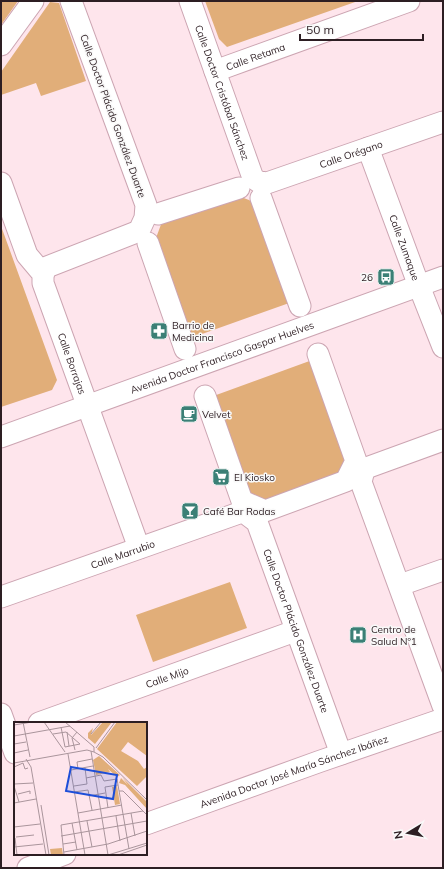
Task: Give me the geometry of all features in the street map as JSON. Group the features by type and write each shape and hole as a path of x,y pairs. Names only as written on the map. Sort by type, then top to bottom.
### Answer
{"street":[{"path":"1,46 33,1"},
{"name":"Calle Doctor Plácido González Duarte","path":"71,1 146,204 144,237"},
{"name":"Calle Doctor Cristóbal Sánchez","path":"190,1 253,178 260,190 300,306"},
{"name":"Calle Retama","path":"215,70 409,1"},
{"name":"Calle Orégano","path":"260,190 267,184 443,122"},
{"name":"Calle Zumaque","path":"368,148 443,347"},
{"name":"Calle Borrajas","path":"1,183 27,255 43,274 44,283 139,548"},
{"path":"158,214 239,188"},
{"path":"43,274 47,267 144,237 185,349"},
{"name":"Avenida Doctor Francisco Gaspar Huelves","path":"1,437 443,277"},
{"path":"318,354 356,461 356,474 361,482 443,706"},
{"name":"Calle Doctor Plácido González Duarte","path":"205,396 242,501 257,522 295,631 341,754"},
{"path":"248,509 265,511 346,481 369,467 443,440"},
{"name":"Calle Marrubio","path":"1,597 248,509"},
{"path":"400,586 443,570"},
{"name":"Calle Mijo","path":"42,722 295,631"},
{"path":"1,714 10,739"},
{"name":"Avenida Doctor José María Sánchez Ibáñez","path":"147,824 443,719"},
{"path":"28,868 56,855"}],"shaded area":[{"path":"1,1 18,1 1,25"},
{"path":"205,1 358,1 227,47 219,39"},
{"path":"50,2 59,3 86,81 41,96 36,83 1,95 1,72"},
{"path":"233,194 249,200 257,206 292,302 188,339 156,238 163,219"},
{"path":"1,226 57,380 52,390 1,407"},
{"path":"315,359 349,457 335,481 263,506 243,493 208,398"},
{"path":"230,582 247,628 153,662 136,615"}],"place":[{"name":"26","path":"386,277"},
{"name":"Barrio de Medicina","path":"159,331"},
{"name":"Velvet","path":"189,414"},
{"name":"El Kiosko","path":"221,477"},
{"name":"Café Bar Rodas","path":"190,511"},
{"name":"Centro de Salud Nº1","path":"358,635"}]}
